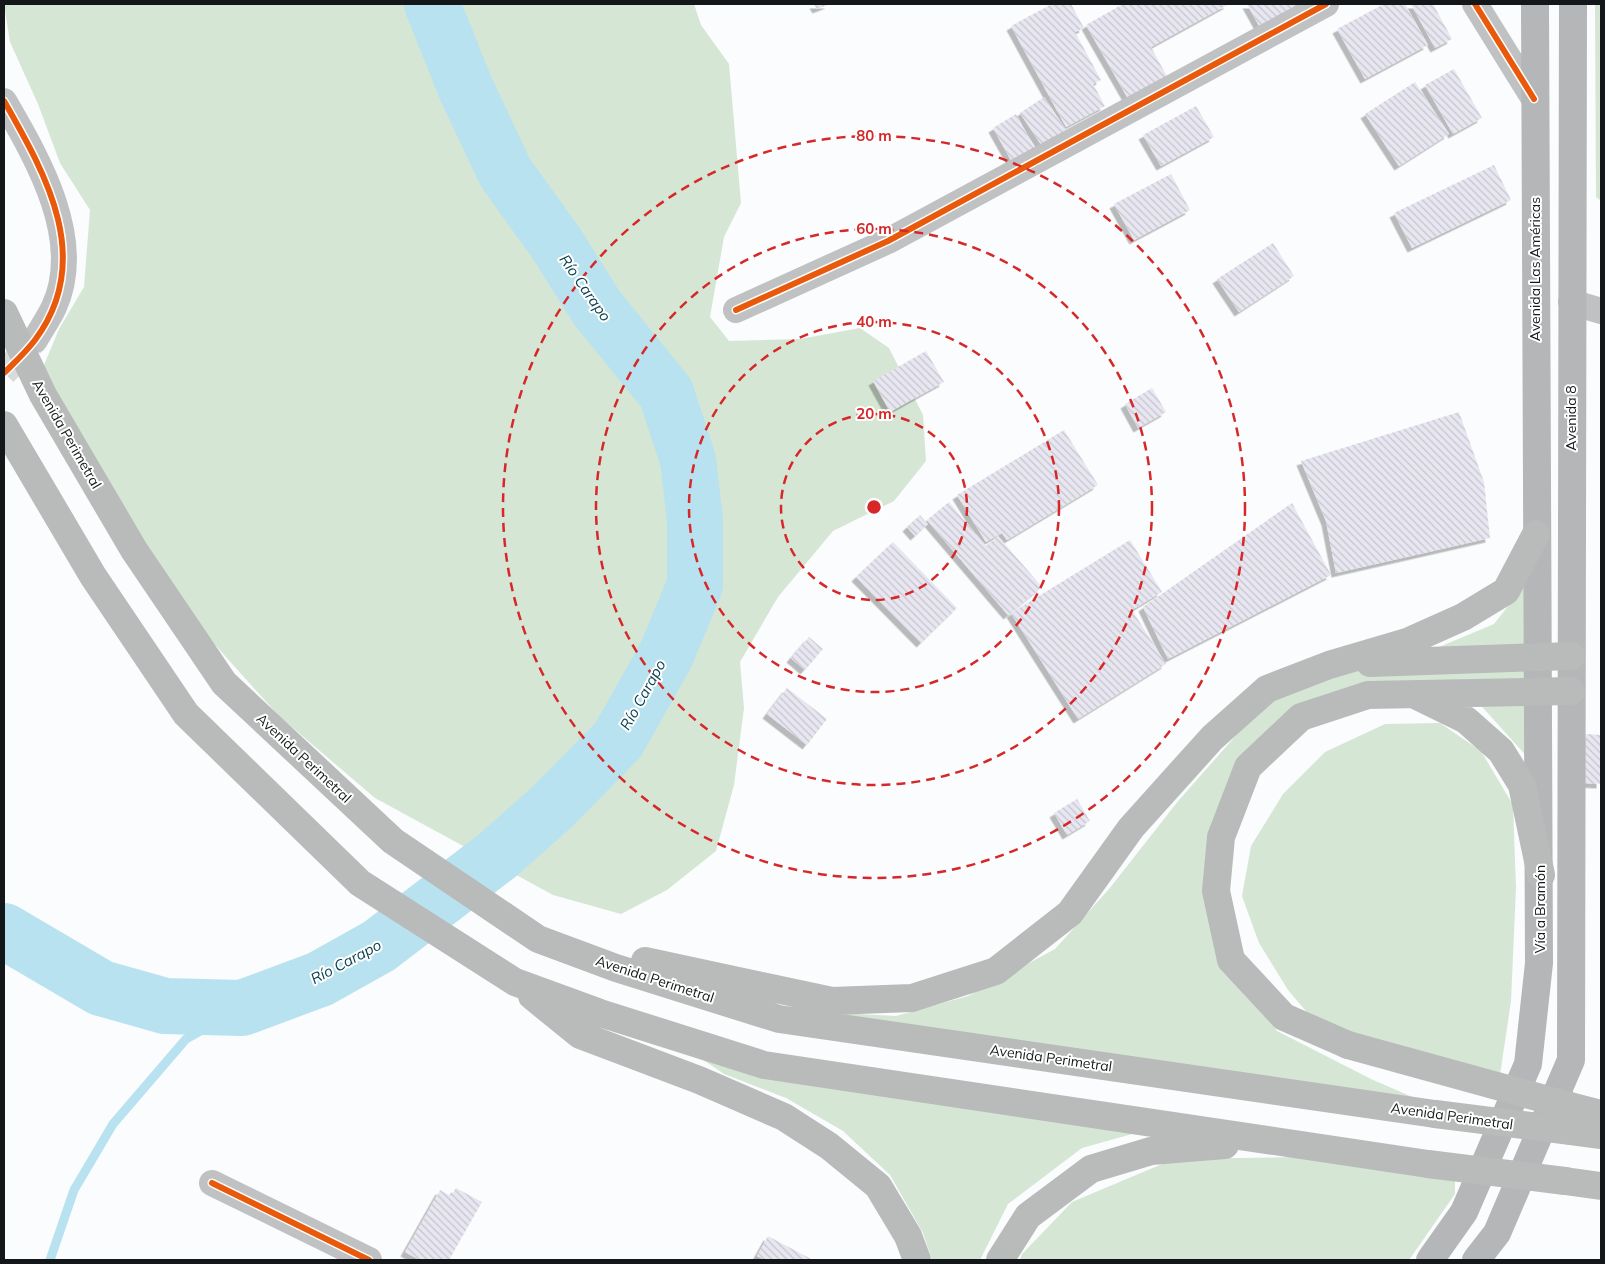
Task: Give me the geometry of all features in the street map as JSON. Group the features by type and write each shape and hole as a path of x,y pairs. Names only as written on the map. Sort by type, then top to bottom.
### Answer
{"main road":[{"name":"Avenida Las Américas","path":"1535,4 1536,534"},
{"path":"1571,302 1573,4"},
{"name":"Avenida 8","path":"1571,302 1571,656"},
{"name":"Avenida Perimetral","path":"4,313 42,395 124,534 224,683 393,841 538,939 616,968 779,1019 1435,1114 1571,1119 1601,1135"},
{"path":"4,425 93,576 186,714 360,883 515,982 580,1034 699,1080 784,1117 829,1146 878,1186 908,1236 917,1260"},
{"path":"538,939 832,1001 912,998 996,971 1070,913 1131,828 1212,738 1267,689 1329,665 1407,642 1464,617 1506,590 1536,534"},
{"name":"Vía a Bramón","path":"1430,1260 1464,1212 1528,1064 1540,963 1539,657 1536,534"},
{"path":"1329,665 1571,656 1571,1060 1497,1233 1476,1260"},
{"path":"1571,691 1368,695 1301,717 1248,767 1221,836 1216,891 1231,960 1284,1017 1348,1044 1571,1119 1601,1114"},
{"path":"1413,694 1466,720 1501,750 1522,785 1540,875"},
{"path":"515,982 600,1013 764,1065 1428,1164"},
{"path":"1000,1260 1028,1216 1091,1169 1151,1152 1227,1144 1428,1164 1601,1186"}],"street":[{"path":"736,310 888,241 1326,4"},
{"path":"1476,4 1534,99"},
{"path":"4,101 30,147 49,187 62,232 63,275 55,306 35,340"},
{"path":"1571,302 1601,311"},
{"path":"212,1183 369,1260"}],"green space":[{"path":"4,4 694,4 701,25 729,64 741,203 724,237 710,317 729,341 800,339 860,328 889,348 923,415 926,461 894,501 833,531 778,597 740,662 744,708 734,785 716,851 667,890 621,914 553,895 375,798 279,716 200,628 39,377 59,329 84,287 90,210 60,163 38,104 10,42"},
{"path":"1595,4 1601,4 1601,201 1596,197"},
{"path":"1530,578 1531,761 1475,699 1326,712 1272,750 1225,809 1229,958 1277,1031 1371,1079 1472,1123 768,1009 896,1016 968,996 1055,949 1109,889 1179,800 1262,706 1339,673 1439,647 1494,624"},
{"path":"1440,723 1481,751 1513,805 1516,888 1511,1001 1497,1095 1316,1023 1288,990 1259,943 1242,896 1251,846 1283,794 1325,752 1385,724"},
{"path":"667,1035 1161,1126 1082,1148 1008,1204 980,1260 932,1260 923,1233 890,1175 843,1131 786,1098 724,1074"},
{"path":"1373,1156 1455,1164 1455,1194 1409,1260 1020,1260 1022,1254 1072,1202 1174,1159"}],"building":[{"path":"814,4 830,4 817,9"},
{"path":"1052,4 1071,4 1084,28 1075,32 1101,80 1093,84 1105,106 1066,127 1011,26"},
{"path":"1123,4 1229,4 1151,47 1169,80 1130,102 1086,25"},
{"path":"1247,4 1301,4 1262,31"},
{"path":"1384,4 1405,4 1428,45 1365,79 1337,29"},
{"path":"1411,4 1433,4 1452,39 1435,48"},
{"path":"1454,69 1482,118 1453,134 1425,85"},
{"path":"1415,82 1449,134 1399,166 1365,114"},
{"path":"1044,97 1066,130 1042,146 1020,113"},
{"path":"1196,106 1214,137 1161,166 1143,135"},
{"path":"1016,114 1035,149 1012,162 993,128"},
{"path":"1494,165 1511,200 1412,248 1394,213"},
{"path":"1171,174 1190,210 1134,240 1114,204"},
{"path":"1273,243 1294,276 1239,312 1217,279"},
{"path":"926,351 944,382 890,412 873,381"},
{"path":"1152,388 1166,412 1138,428 1125,404"},
{"path":"1459,412 1484,482 1490,538 1336,573 1326,521 1301,461"},
{"path":"1064,430 1098,485 1007,540 1002,533 986,542 957,495"},
{"path":"949,502 986,546 998,536 1042,587 1008,615 927,520"},
{"path":"1292,503 1331,575 1168,659 1143,607"},
{"path":"920,515 928,524 915,536 907,527"},
{"path":"1130,540 1162,592 1132,610 1166,664 1078,719 1011,613"},
{"path":"893,542 957,608 921,643 856,577"},
{"path":"809,637 823,649 805,670 791,658"},
{"path":"787,688 827,719 807,745 767,714"},
{"path":"1586,734 1601,735 1601,784 1583,783"},
{"path":"1077,799 1090,821 1067,835 1054,813"},
{"path":"456,1188 482,1202 449,1260 420,1260 405,1252 440,1190 451,1196"},
{"path":"768,1236 813,1260 765,1260 757,1256"}],"waterway":[{"name":"Río Carapo","path":"4,931 101,988 165,1006 242,1008 320,979 379,946 498,855 553,806 618,740 666,655 695,585 695,520 688,460 666,393 597,308 556,243 505,172 466,89 432,4"},
{"path":"50,1260 74,1190 113,1124 186,1039 242,1008"}],"tunnel":[{"path":"4,373 35,340"}],"cycle path":[{"path":"736,310 888,241 1326,4"},
{"path":"1475,4 1534,99"},
{"path":"4,101 35,158 48,188 58,218 63,249 61,279 53,310 35,340 4,373"},
{"path":"212,1183 369,1260"}]}
